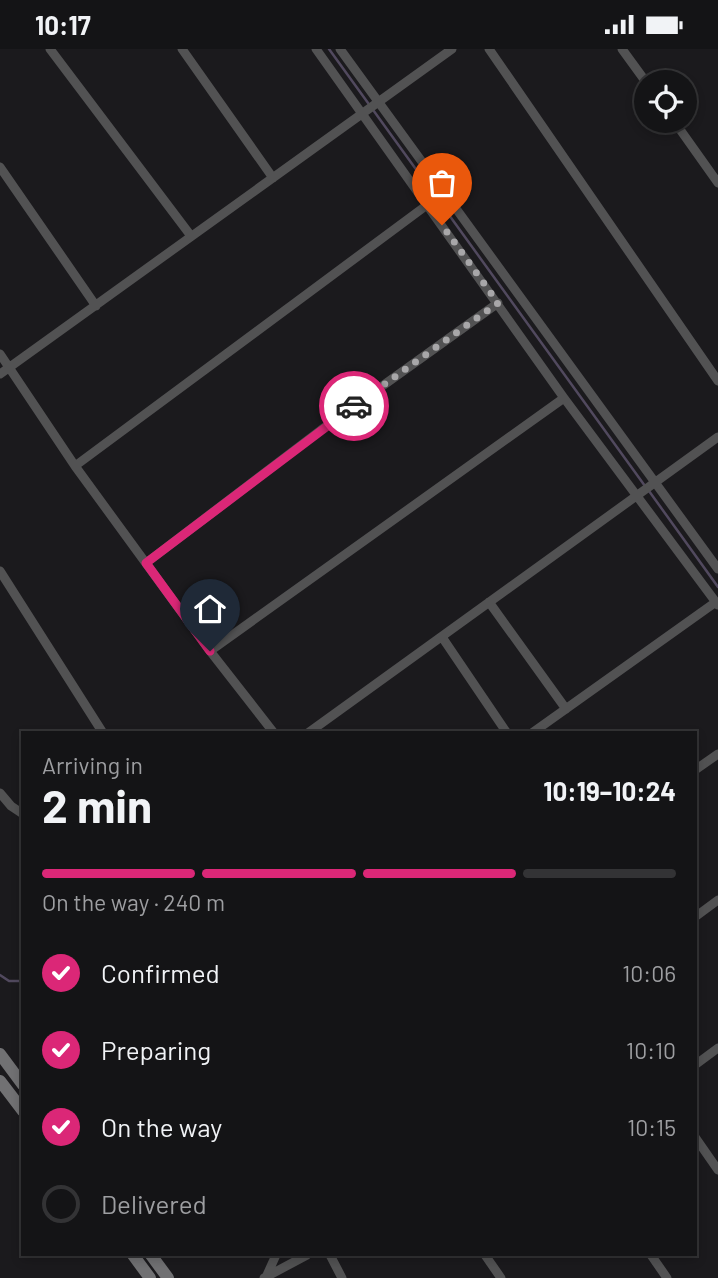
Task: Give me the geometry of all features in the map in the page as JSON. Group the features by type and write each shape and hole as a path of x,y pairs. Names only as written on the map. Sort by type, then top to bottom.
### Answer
{"main road":[{"path":"0,1054 21,1082"},
{"path":"0,1081 21,1108"},
{"path":"134,1256 150,1278"},
{"path":"152,1256 168,1278"}],"street":[{"path":"50,49 191,236"},
{"path":"182,49 273,178"},
{"path":"316,49 371,107 718,569"},
{"path":"341,49 427,205 564,398 717,603 535,731"},
{"path":"0,374 452,49"},
{"path":"489,49 718,381"},
{"path":"622,49 637,70"},
{"path":"683,133 718,183"},
{"path":"0,167 96,306"},
{"path":"75,466 427,205"},
{"path":"146,563 321,430 498,303"},
{"path":"0,354 75,466 210,651 272,731"},
{"path":"210,651 564,398"},
{"path":"311,731 718,437"},
{"path":"0,571 102,731"},
{"path":"489,602 566,709"},
{"path":"442,636 506,731"},
{"path":"697,769 718,754"},
{"path":"0,793 21,813"},
{"path":"697,916 718,900"},
{"path":"697,1064 718,1048"},
{"path":"697,1140 718,1170"},
{"path":"265,1277 276,1256"},
{"path":"265,1277 305,1256"},
{"path":"331,1256 342,1278"},
{"path":"486,1256 501,1278"},
{"path":"652,1256 667,1278"}],"waterway":[{"path":"329,49 645,486"},
{"path":"649,491 718,587"},
{"path":"0,975 9,981 21,981"}],"way so far":[{"path":"354,406 498,303 442,225"}],"route":[{"path":"210,651 146,563 354,406"}]}
